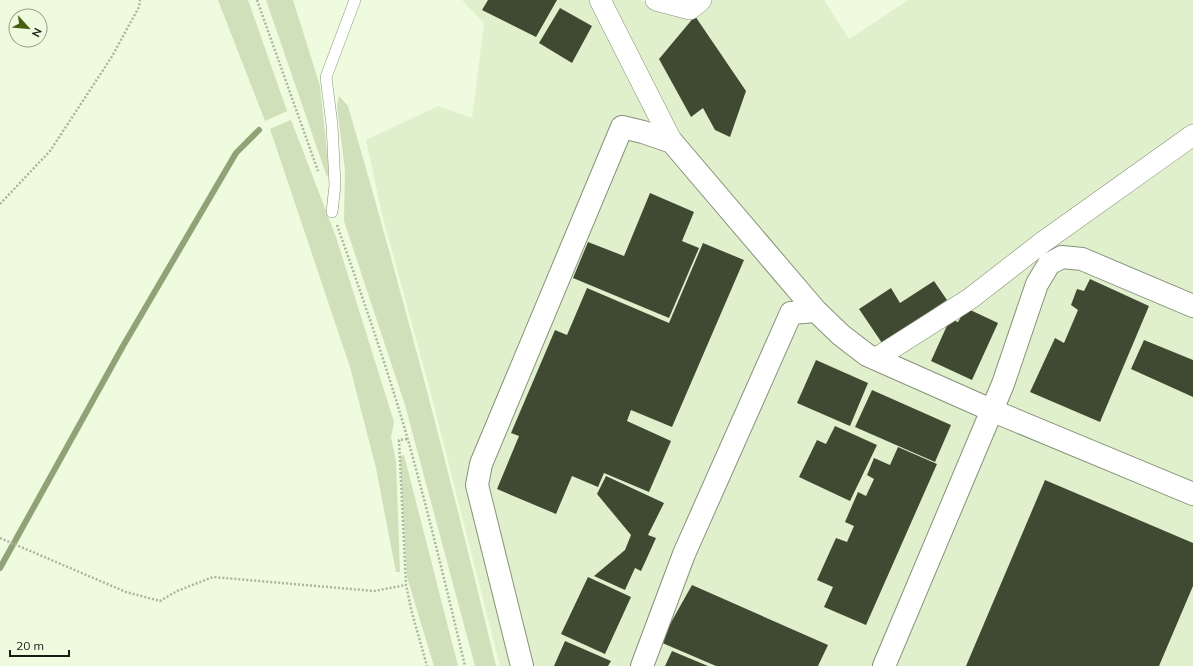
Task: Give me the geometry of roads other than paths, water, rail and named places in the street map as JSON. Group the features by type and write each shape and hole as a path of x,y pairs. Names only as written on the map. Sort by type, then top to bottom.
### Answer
{"street":[{"path":"600,0 672,142 816,311 841,335 867,356 1193,494"},
{"path":"656,0 690,9 701,0"},
{"path":"522,666 479,496 477,485 481,464 622,127 643,132 672,142"},
{"path":"875,359 971,298 1049,251 1193,135"},
{"path":"1049,251 1062,257 1082,260 1193,306"},
{"path":"884,666 1003,384 1037,284 1049,264 1049,251"},
{"path":"642,666 684,554 791,313 816,311"}],"lane":[{"path":"332,212 335,177 332,125 326,78 355,0"}],"waterway":[{"path":"0,568 123,346 236,153 259,130"}]}
